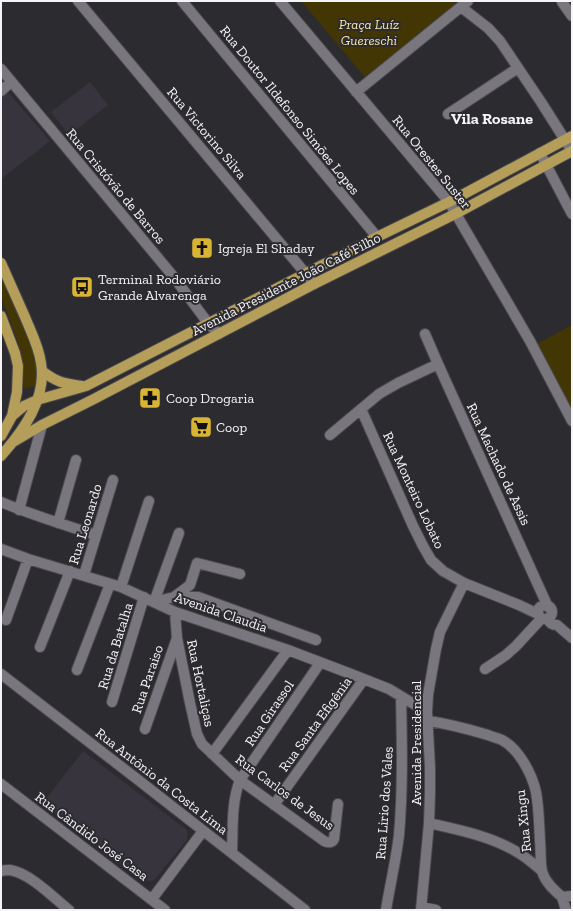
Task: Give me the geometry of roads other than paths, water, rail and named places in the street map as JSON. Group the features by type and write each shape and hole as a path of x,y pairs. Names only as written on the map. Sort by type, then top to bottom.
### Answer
{"main road":[{"name":"Avenida Presidente João Café Filho","path":"12,416 24,406 37,400 86,386 377,237 449,202 569,138"},
{"name":"Avenida Presidente João Café Filho","path":"13,442 42,425 314,284 456,213 572,151"},
{"path":"1,263 38,349 42,371 41,387 31,416 1,456"},
{"path":"1,316 15,353 18,366 17,392 12,416 1,436"},
{"path":"42,371 60,382 86,386"}],"street":[{"name":"Rua Victorino Silva","path":"78,1 314,284"},
{"name":"Rua Doutor Ildefonso Simões Lopes","path":"182,1 377,237"},
{"name":"Rua Orestes Suster","path":"280,1 449,202 530,341 572,421"},
{"path":"562,2 572,16"},
{"path":"356,92 464,4 500,41 541,102 569,138 572,151"},
{"path":"448,114 518,68"},
{"name":"Rua Cristóvão de Barros","path":"1,69 173,276 208,323 219,334"},
{"path":"1,91 11,82"},
{"path":"540,153 572,214"},
{"name":"Rua Machado de Assis","path":"425,334 545,615"},
{"path":"330,435 379,394 438,364"},
{"name":"Rua Monteiro Lobato","path":"361,409 422,546 431,560 443,571 464,583 545,615"},
{"path":"19,510 42,425"},
{"path":"58,523 76,460"},
{"name":"Rua Leonardo","path":"84,576 113,480"},
{"path":"121,587 149,501"},
{"path":"1,502 19,510 96,535"},
{"path":"154,602 179,533"},
{"name":"Avenida Claudia","path":"1,549 28,559 121,587 175,612 288,650 364,679 389,689 428,717"},
{"path":"6,620 28,559"},
{"path":"174,597 190,585 197,563 240,574"},
{"path":"40,647 70,571"},
{"name":"Avenida Presidencial","path":"421,908 429,823 430,766 428,695 440,632 464,583"},
{"path":"77,670 110,584"},
{"path":"154,602 174,597 198,597 316,640"},
{"name":"Rua da Batalha","path":"112,702 144,598"},
{"name":"Rua Hortaliças","path":"175,612 177,638 197,734 202,744 212,754"},
{"path":"485,669 511,651 545,615 550,623 557,625 572,638"},
{"name":"Rua Paraiso","path":"145,729 177,638"},
{"path":"212,754 288,650"},
{"name":"Rua Girassol","path":"232,853 234,806 240,780 320,663"},
{"name":"Rua Antônio da Costa Lima","path":"1,674 132,774 305,910"},
{"name":"Rua Santa Efigênia","path":"274,805 364,679"},
{"name":"Rua Lirio dos Vales","path":"386,910 399,835 402,774 401,697"},
{"name":"Rua Xingu","path":"428,717 503,740 524,762 536,791 542,871 546,881 552,888 567,896"},
{"name":"Rua Carlos de Jesus","path":"212,754 240,780 324,840 330,842 334,839 338,804"},
{"name":"Rua Cândido José Casa","path":"1,784 165,910"},
{"path":"429,823 468,832 495,841 518,852 542,871"},
{"path":"152,899 203,831"},
{"path":"1,870 10,870 21,873 69,910"},
{"path":"566,910 567,896"},
{"path":"421,908 436,910"}],"place":[{"name":"Igreja El Shaday","path":"202,248"},
{"name":"Terminal Rodoviário Grande Alvarenga","path":"82,287"},
{"name":"Coop Drogaria","path":"150,398"},
{"name":"Coop","path":"201,427"}],"district":[{"name":"Vila Rosane","path":"492,118"}],"park label":[{"name":"Praça Luíz Guereschi","path":"369,32"}]}
